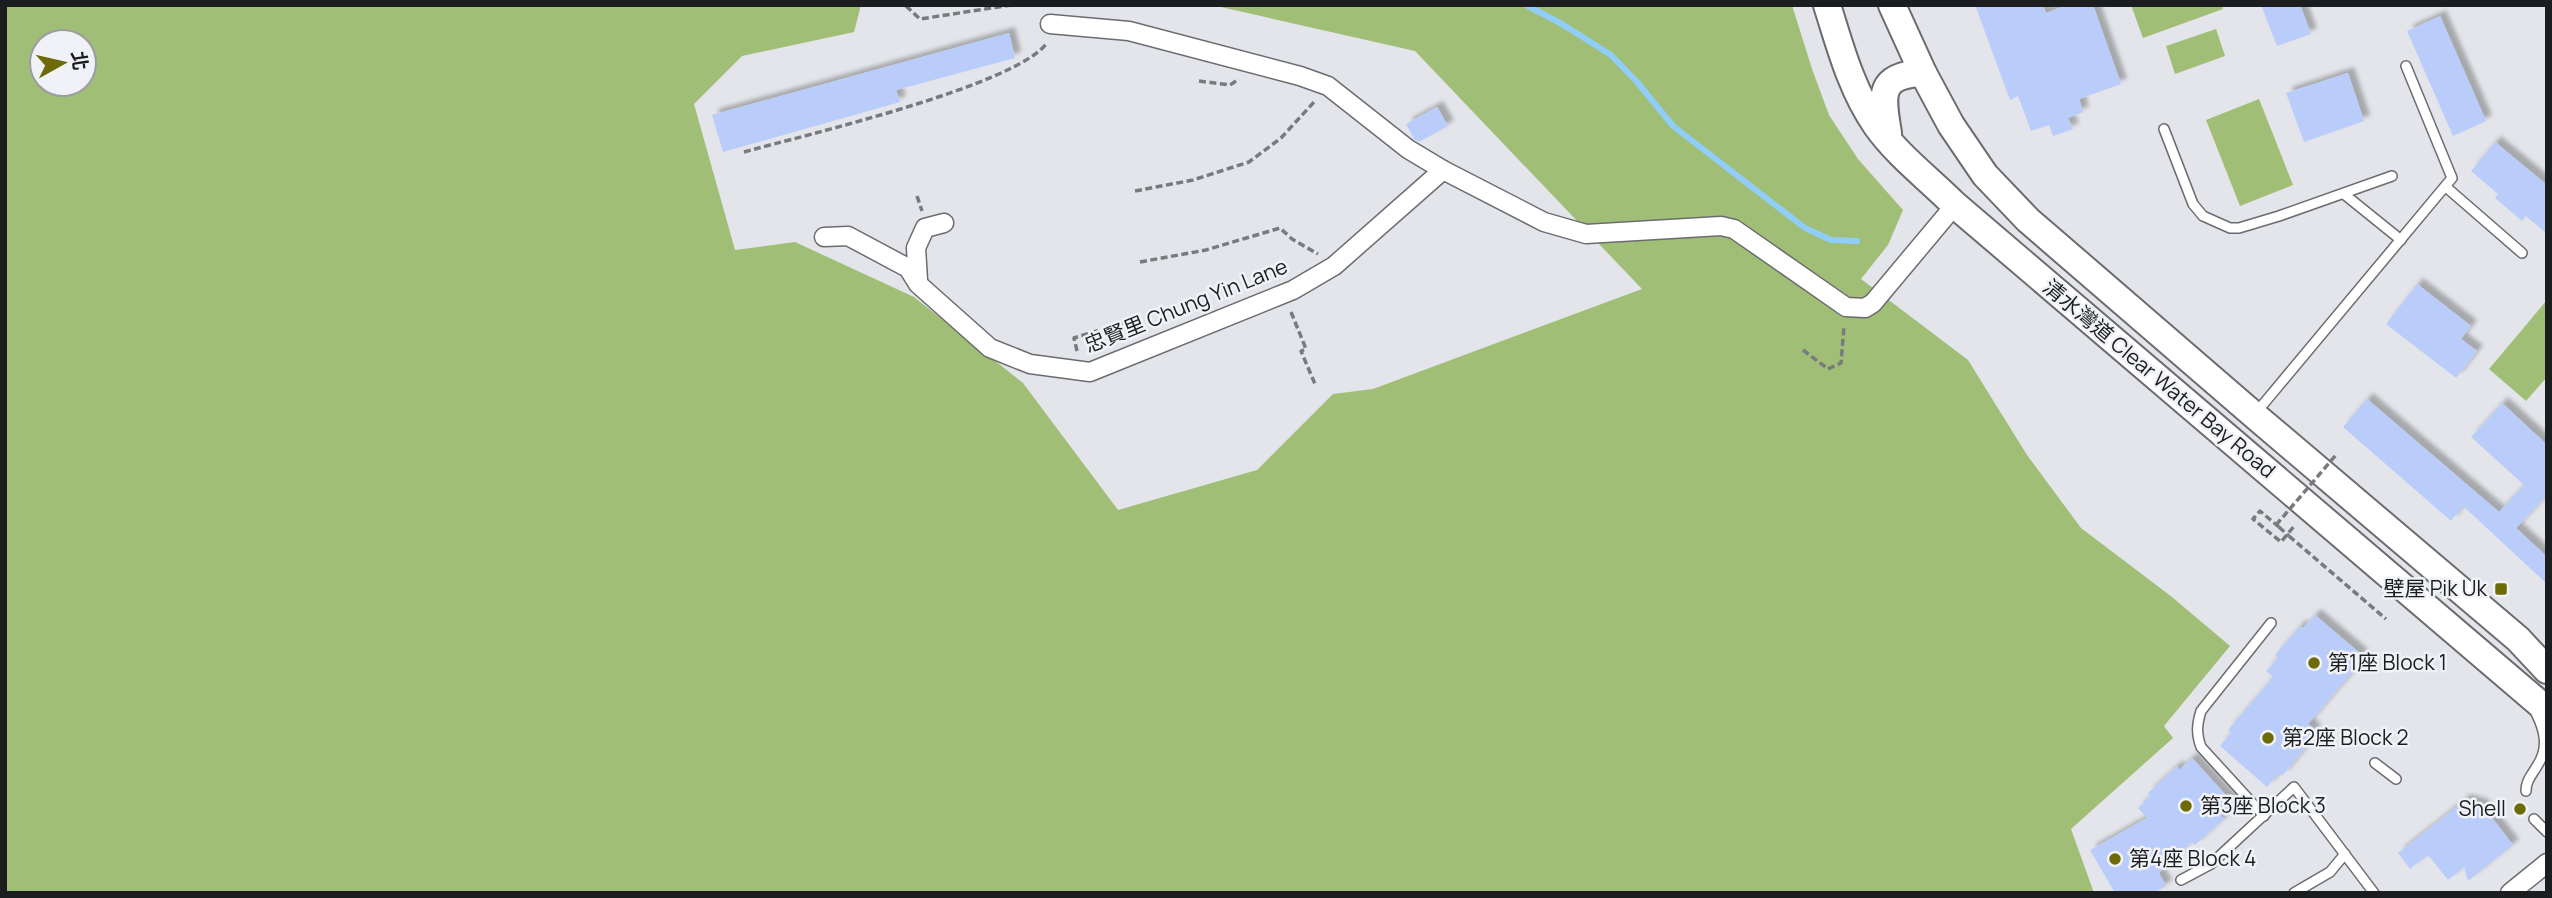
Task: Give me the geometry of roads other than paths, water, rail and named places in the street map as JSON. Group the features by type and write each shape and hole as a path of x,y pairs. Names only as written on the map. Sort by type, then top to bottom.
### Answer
{"main road":[{"name":"清水灣道 Clear Water Bay Road","path":"1828,5 1846,68 1875,124 1955,205 2547,710"},
{"name":"清水灣道 Clear Water Bay Road","path":"1892,5 1923,74 1964,145 1985,175 2028,220 2518,639 2547,670"},
{"path":"1890,141 1883,97 1888,86 1907,74 1923,74"}],"street":[{"path":"1055,24 1129,31 1300,76 1328,86 1408,149 1544,222 1586,234 1721,226 1734,229 1846,307 1865,308 1873,303 1955,205"},
{"name":"忠賢里 Chung Yin Lane","path":"824,237 848,236 908,268 918,284 990,348 1030,364 1090,372 1283,294 1334,266 1443,170"},
{"path":"918,284 916,248 925,228 944,223"},
{"path":"2510,893 2542,869"}],"lane":[{"path":"2254,415 2452,178 2406,66"},
{"path":"2164,129 2190,200 2203,216 2227,228 2239,228 2392,176"},
{"path":"2446,187 2522,253"},
{"path":"2344,194 2401,240"},
{"path":"2264,816 2200,747 2197,723 2201,711 2271,623"},
{"path":"2525,691 2543,727 2545,738 2542,759 2528,778 2526,791"},
{"path":"2375,763 2396,779"},
{"path":"2181,880 2211,864 2294,787 2374,893"},
{"path":"2534,819 2547,832"},
{"path":"2294,893 2330,872 2345,855"}],"waterway":[{"path":"1526,5 1611,55 1673,126 1805,228 1831,240 1857,241"}],"place":[{"name":"壁屋 Pik Uk","path":"2501,589"},
{"name":"第1座 Block 1","path":"2314,663"},
{"name":"第2座 Block 2","path":"2268,738"},
{"name":"第3座 Block 3","path":"2186,806"},
{"name":"Shell","path":"2520,809"},
{"name":"第4座 Block 4","path":"2115,859"}]}
